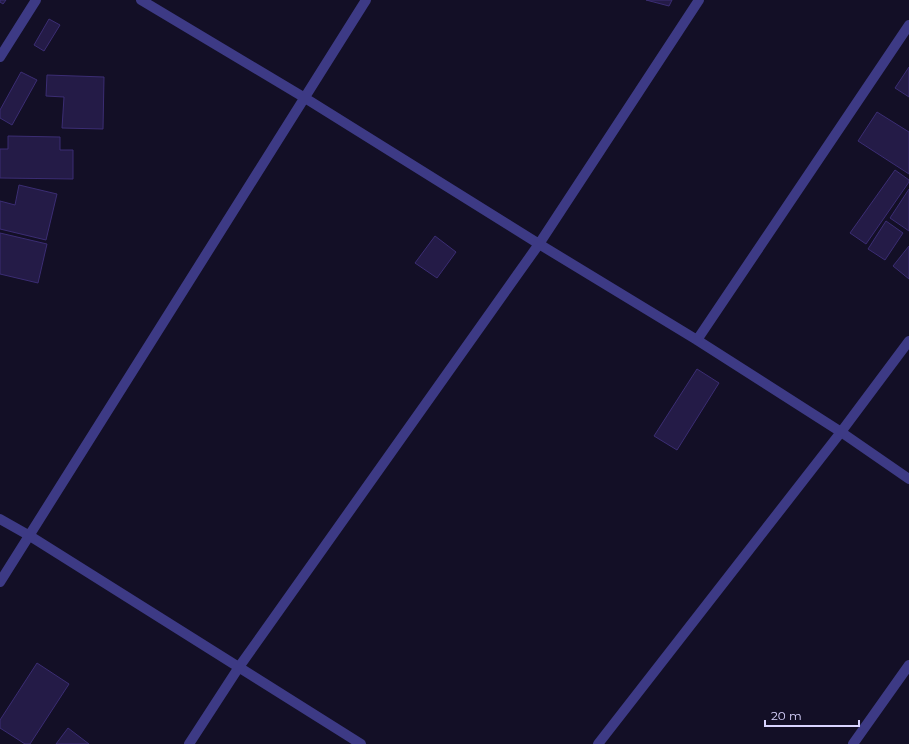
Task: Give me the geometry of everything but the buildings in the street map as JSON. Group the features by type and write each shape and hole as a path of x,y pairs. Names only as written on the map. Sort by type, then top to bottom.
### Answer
{"street":[{"path":"0,57 36,0"},
{"path":"141,0 305,98 539,244 697,340 841,432 909,479"},
{"path":"0,582 366,0"},
{"path":"189,744 239,667 539,244 699,0"},
{"path":"697,340 909,25"},
{"path":"598,744 841,432 909,341"},
{"path":"0,519 30,536 361,744"},
{"path":"853,744 909,665"}]}
